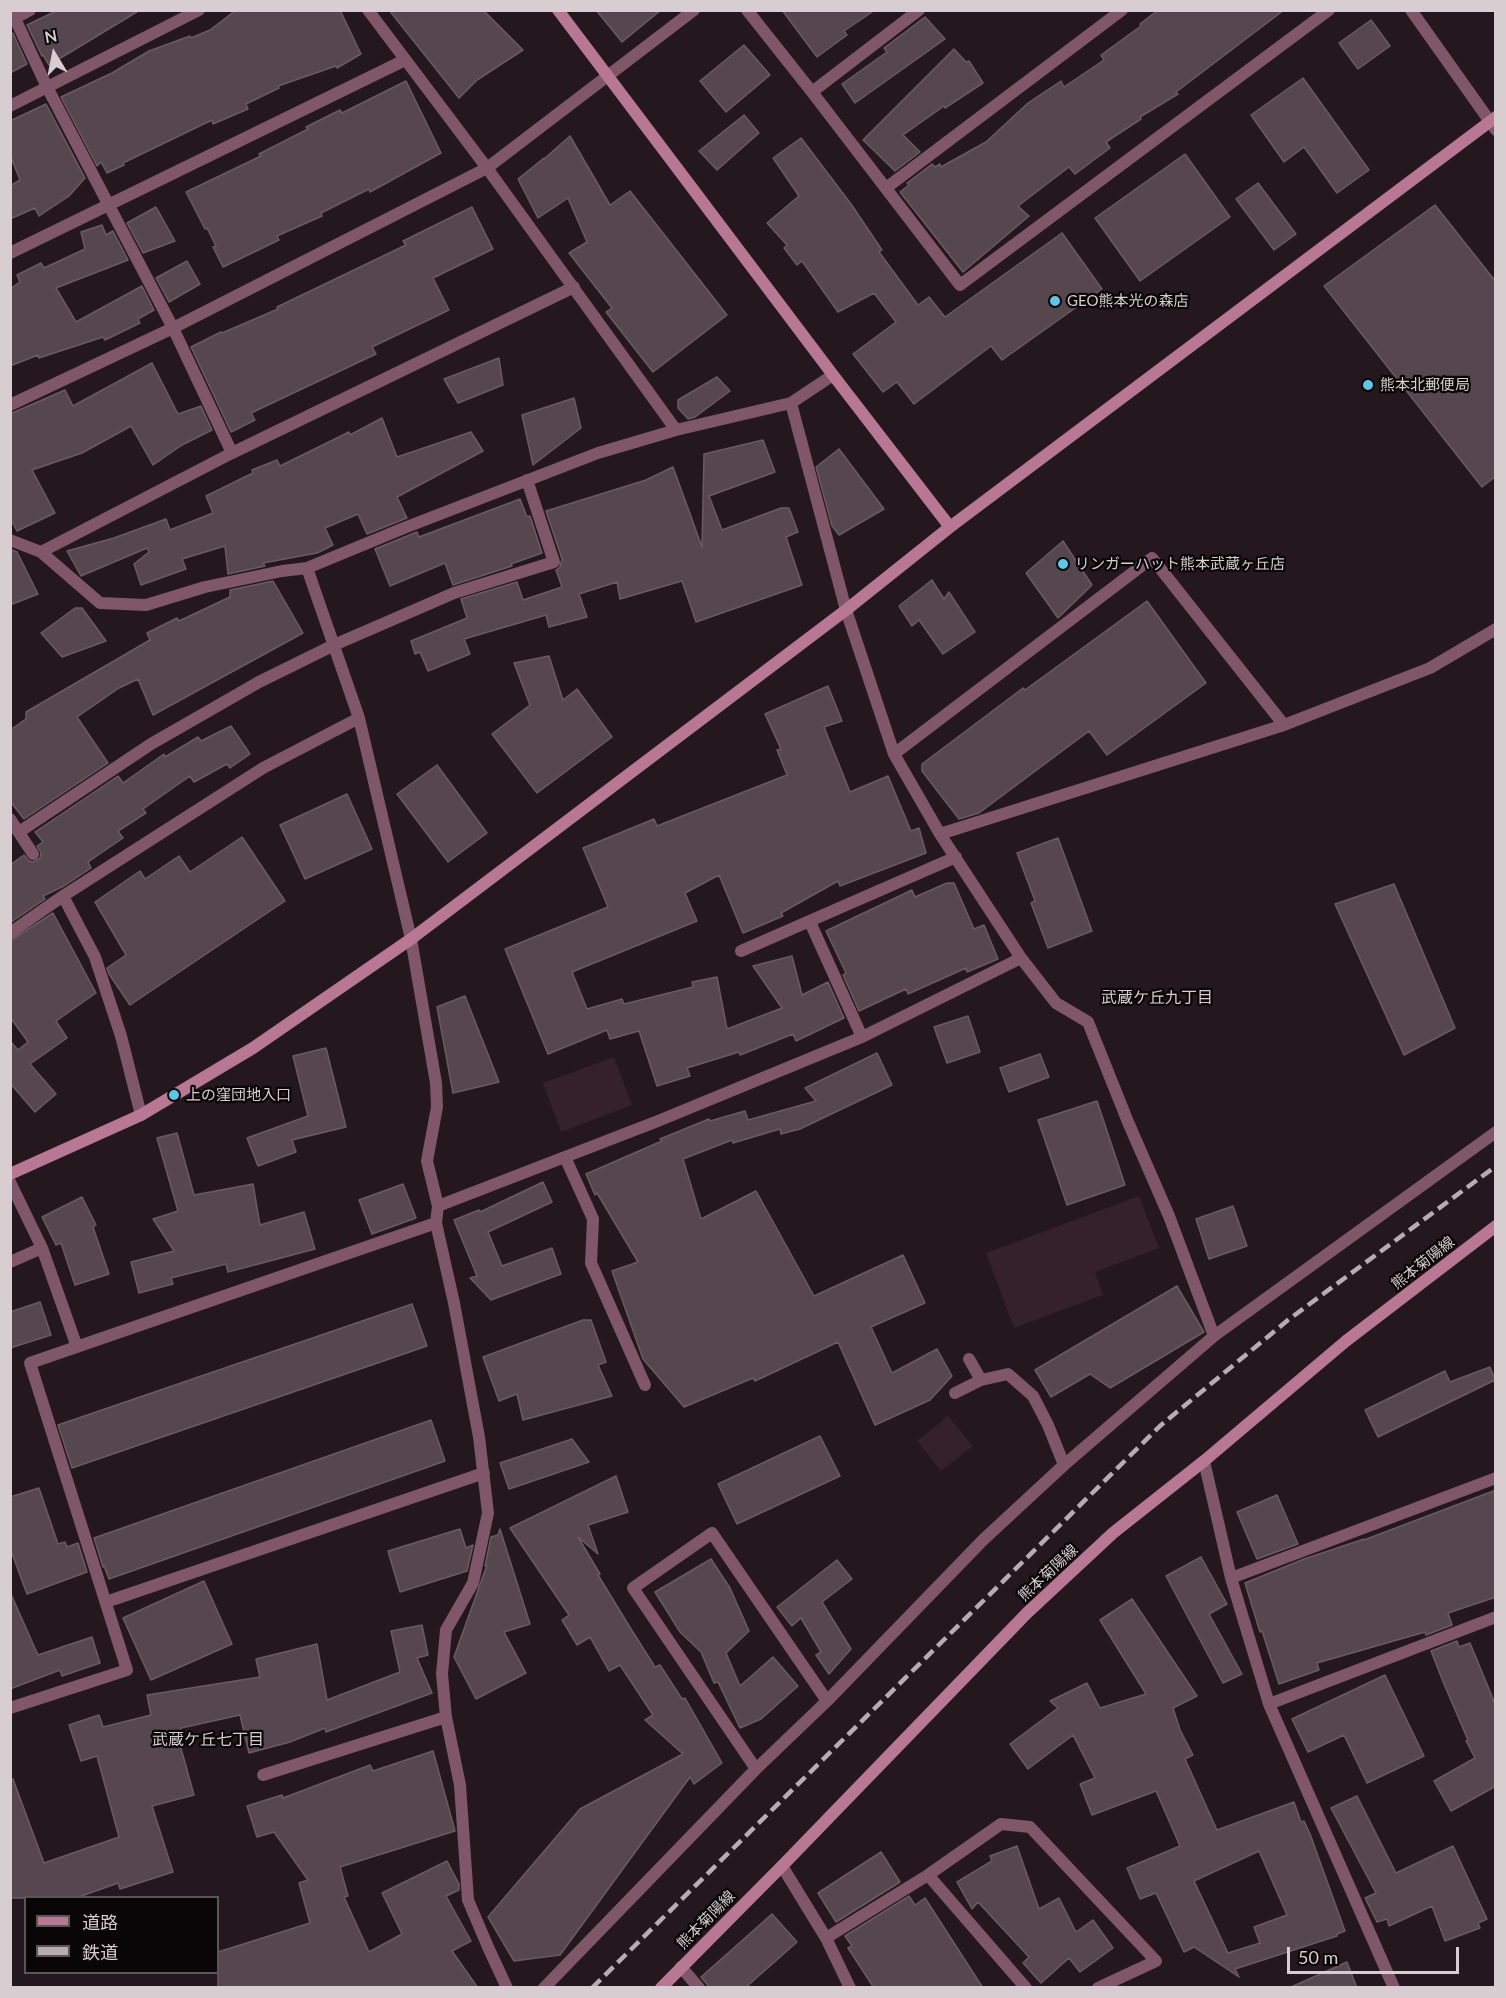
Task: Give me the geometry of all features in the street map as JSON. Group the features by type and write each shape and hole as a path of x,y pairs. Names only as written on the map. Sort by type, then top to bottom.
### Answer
{"street":[{"path":"30,10 12,17 172,328 232,453"},
{"path":"10,106 199,10"},
{"path":"368,10 487,168 676,430"},
{"path":"558,10 606,77 950,527"},
{"path":"10,405 172,328 487,168 694,10"},
{"path":"747,10 960,285 1329,10"},
{"path":"812,92 919,10"},
{"path":"886,188 1122,10"},
{"path":"10,1174 141,1115 253,1048 411,939 846,610 950,527 1494,123 1411,10"},
{"path":"10,253 405,60"},
{"path":"41,552 232,453 574,287"},
{"path":"10,540 41,552 100,603 146,605 205,587 308,568 598,453 676,430 791,404 833,375"},
{"path":"791,404 846,610 894,754 940,834 1022,958 1056,1003 1088,1022 1169,1216 1214,1336"},
{"path":"19,832 151,744 259,682 334,645 454,593 554,562 527,480"},
{"path":"894,754 1152,558 1284,725"},
{"path":"308,568 359,718 411,939 436,1083 437,1107 427,1161 438,1206 436,1223 480,1437 488,1513 473,1583 446,1630 442,1674 446,1717 460,1785 468,1900 507,1988"},
{"path":"940,834 1284,725 1430,668 1496,629"},
{"path":"10,933 63,896 263,768 359,718"},
{"path":"10,819 33,854"},
{"path":"741,951 956,857"},
{"path":"63,896 95,957 122,1036 141,1115"},
{"path":"810,922 862,1037"},
{"path":"438,1206 862,1037 1022,958"},
{"path":"544,1988 756,1769 827,1701 983,1540 1064,1465 1214,1336 1496,1132"},
{"path":"565,1157 593,1219 591,1263 645,1385"},
{"path":"10,1182 42,1248 77,1347"},
{"path":"10,1708 127,1670 30,1363 436,1223"},
{"name":"熊本菊陽線","path":"661,1988 1027,1613 1113,1533 1204,1461 1346,1341 1496,1226"},
{"path":"10,1262 42,1248"},
{"path":"969,1359 981,1380"},
{"path":"955,1393 981,1380 1008,1374 1033,1396 1064,1465"},
{"path":"1204,1461 1232,1578 1269,1704 1394,1988"},
{"path":"106,1602 483,1473"},
{"path":"1232,1578 1496,1478"},
{"path":"756,1769 633,1588 712,1533 827,1701"},
{"path":"1269,1704 1496,1617"},
{"path":"263,1775 446,1717"},
{"path":"826,1938 928,1875 1001,1824 1030,1827 1155,1961 1098,1988"},
{"path":"782,1866 826,1938 850,1988"},
{"path":"928,1875 1026,1988"},
{"path":"681,1967 699,1988"}],"shaded area":[{"path":"614,1057 632,1105 561,1132 543,1083"},
{"path":"1139,1196 1159,1248 1095,1272 1103,1295 1014,1328 986,1253"},
{"path":"948,1416 973,1446 941,1471 917,1441"}],"building":[{"path":"58,10 140,10 49,65 27,25"},
{"path":"236,10 340,10 361,54 337,68 336,66 278,86 279,88 246,104 248,109 213,124 212,120 107,173 101,162 97,166 61,97 112,73 149,51 210,30"},
{"path":"389,10 483,10 523,50 477,80 459,98"},
{"path":"596,10 661,10 622,42"},
{"path":"782,10 875,10 844,31 847,35 817,57"},
{"path":"1158,10 1284,10 1176,92 1178,94 1140,117 1141,119 1106,142 1110,148 1075,174 1069,167 1018,206 1029,216 963,272 900,192 909,185 907,183 932,164 935,167 940,164 941,167 986,142 1028,103 1061,81 1064,87 1104,60 1101,55 1141,26 1140,24"},
{"path":"925,17 945,39 855,103 842,84 887,52 884,48"},
{"path":"1371,20 1390,46 1358,69 1339,43"},
{"path":"13,33 27,64 10,73 10,34"},
{"path":"744,45 770,75 726,112 700,81"},
{"path":"954,49 966,62 969,61 983,83 945,108 944,106 903,135 920,152 895,171 863,140"},
{"path":"1303,78 1369,170 1337,193 1304,147 1284,162 1251,115"},
{"path":"406,81 441,153 370,192 369,189 321,213 322,216 277,236 279,240 223,267 213,247 216,246 186,192 261,156 259,154 308,129 306,127 340,110 342,113"},
{"path":"46,104 85,178 69,196 39,216 35,208 10,219 10,186 20,180 10,155 10,121"},
{"path":"744,115 759,133 717,170 699,151"},
{"path":"570,136 610,205 630,191 727,315 653,372 606,312 612,308 569,253 587,242 568,198 538,218 518,179"},
{"path":"801,138 851,204 882,250 879,252 918,305 929,297 945,317 1062,233 1102,289 1002,360 991,346 914,404 897,382 883,392 853,354 896,322 874,293 838,312 802,261 797,265 784,248 787,245 767,223 799,196 773,158"},
{"path":"1185,154 1230,217 1140,281 1095,218"},
{"path":"1258,183 1296,234 1274,250 1236,199"},
{"path":"1435,205 1496,282 1496,476 1482,487 1324,286"},
{"path":"156,207 175,241 143,253 127,223"},
{"path":"472,207 493,249 433,278 449,310 372,347 376,354 251,413 255,420 231,432 191,347 278,309 277,307 406,245 403,241"},
{"path":"102,225 106,235 113,231 128,260 56,288 76,322 142,286 154,310 138,319 140,323 105,340 103,337 39,358 38,355 10,366 10,289 20,282 17,275 41,263 44,268 85,249 81,232"},
{"path":"187,261 200,284 169,302 156,278"},
{"path":"499,358 503,385 458,403 444,379"},
{"path":"152,363 178,414 201,406 212,430 182,445 153,465 131,426 82,453 32,470 55,513 17,531 10,518 10,414 65,390 73,406"},
{"path":"717,377 730,391 695,417 688,419 678,408 678,400"},
{"path":"574,398 581,428 533,465 522,415"},
{"path":"382,418 397,457 471,432 483,451 397,497 407,518 367,534 358,514 325,528 333,545 317,553 263,563 265,566 228,574 225,546 182,559 186,569 141,585 134,564 149,552 147,548 81,576 67,551 114,538 166,519 170,530 213,513 206,496 253,473 252,470 277,460 280,466"},
{"path":"763,440 775,472 709,496 722,530 781,508 789,508 798,532 786,537 802,585 696,622 682,581 620,599 617,582 579,594 587,617 549,627 546,615 464,639 470,654 428,671 420,652 415,654 411,641 467,618 461,599 517,582 523,600 562,587 556,570 560,567 562,559 546,511 646,480 673,467 702,547 704,454"},
{"path":"839,449 884,509 839,535 832,526 816,467"},
{"path":"520,499 527,517 530,516 542,553 511,564 512,566 453,585 445,563 390,586 375,549 417,532 419,537"},
{"path":"1063,541 1092,585 1058,618 1026,573"},
{"path":"10,549 17,552 38,594 10,605"},
{"path":"932,580 944,599 949,592 975,632 943,654 919,620 912,626 899,606"},
{"path":"273,581 303,633 153,715 138,679 119,688 77,717 108,763 24,819 10,801 10,730 26,719 26,712 150,640 147,633 177,618 179,621 230,597 230,590"},
{"path":"1147,601 1206,683 1107,755 1089,731 979,813 959,819 922,771 922,764 1023,688 1025,690"},
{"path":"75,608 82,608 106,641 62,657 41,633"},
{"path":"549,656 563,700 577,689 612,737 537,793 492,734 530,705 514,663"},
{"path":"828,686 842,721 824,727 850,792 888,776 911,831 919,828 926,853 840,886 838,881 781,913 783,916 743,933 719,875 685,893 697,921 572,972 587,1009 622,999 624,1004 693,987 692,982 717,977 727,1029 782,1008 753,966 792,956 802,995 828,982 844,1018 796,1041 793,1034 740,1055 739,1052 687,1068 690,1076 657,1086 639,1031 610,1039 607,1030 548,1054 505,949 608,907 583,848 654,819 657,826 787,775 777,750 781,749 765,714"},
{"path":"231,726 250,754 230,768 227,764 194,782 190,776 143,809 146,813 118,831 123,838 88,862 91,868 64,886 43,896 45,899 10,923 10,865 24,855 33,862 40,858 41,853 37,846 43,842 35,832 118,776 123,783 164,754 165,757 198,737 201,741"},
{"path":"437,765 487,833 448,862 397,794"},
{"path":"347,794 372,849 305,879 280,825"},
{"path":"242,837 285,901 130,1005 107,968 126,955 95,902 140,871 145,879 179,856 190,872"},
{"path":"1058,838 1092,931 1048,948 1031,903 1035,901 1017,853"},
{"path":"947,883 954,883 974,929 984,925 998,959 967,972 966,968 908,994 906,989 859,1011 843,975 846,973 826,931 912,890 915,897"},
{"path":"1394,884 1455,1028 1404,1055 1335,904"},
{"path":"53,913 96,993 56,1021 67,1038 30,1064 56,1094 35,1112 10,1083 10,1041 18,1050 28,1042 10,1017 10,941"},
{"path":"465,996 499,1082 453,1093 437,1007"},
{"path":"968,1016 980,1052 947,1063 934,1027"},
{"path":"326,1048 346,1127 292,1140 296,1152 258,1166 247,1138 308,1116 293,1056"},
{"path":"877,1053 892,1085 800,1129 781,1134 780,1129 733,1143 732,1140 683,1159 701,1219 756,1191 814,1296 903,1255 925,1303 871,1327 892,1373 937,1349 952,1376 930,1400 875,1425 838,1342 755,1381 753,1378 684,1407 643,1359 612,1271 638,1262 597,1193 595,1195 586,1174 709,1119 710,1121 745,1111 748,1120 816,1101 805,1088"},
{"path":"1040,1054 1049,1077 1009,1092 1000,1068"},
{"path":"1097,1101 1125,1185 1067,1205 1038,1120"},
{"path":"177,1133 194,1195 253,1184 260,1225 304,1212 315,1249 228,1272 226,1264 171,1278 173,1284 139,1293 131,1262 174,1251 153,1219 178,1211 157,1138"},
{"path":"543,1182 552,1202 488,1232 502,1266 552,1248 561,1274 491,1300 470,1278 477,1276 454,1220 479,1210 480,1212"},
{"path":"403,1184 416,1218 372,1234 359,1200"},
{"path":"82,1197 96,1225 93,1227 109,1274 75,1285 61,1243 56,1245 42,1217"},
{"path":"1233,1206 1247,1246 1209,1259 1196,1219"},
{"path":"1177,1286 1204,1332 1110,1388 1090,1374 1051,1397 1035,1370"},
{"path":"40,1302 51,1335 10,1348 10,1312"},
{"path":"412,1304 427,1346 72,1468 58,1425"},
{"path":"583,1320 591,1320 606,1362 598,1365 612,1396 523,1420 517,1394 499,1401 483,1357"},
{"path":"1490,1367 1495,1380 1378,1437 1365,1410 1445,1371 1450,1382"},
{"path":"431,1420 445,1461 109,1579 103,1567 94,1538"},
{"path":"820,1436 840,1476 737,1524 718,1484"},
{"path":"572,1439 589,1462 509,1489 500,1463"},
{"path":"616,1476 628,1512 588,1525 598,1554 578,1537 600,1574 598,1575 655,1667 660,1665 682,1699 685,1698 722,1763 694,1784 690,1777 560,1955 514,1961 488,1917 580,1809 683,1754 645,1720 653,1715 620,1665 609,1671 590,1637 577,1645 562,1620 569,1615 510,1528"},
{"path":"39,1488 58,1544 65,1542 67,1547 78,1543 87,1572 27,1594 10,1548 10,1497"},
{"path":"1496,1490 1496,1597 1448,1613 1452,1625 1426,1635 1425,1632 1317,1663 1319,1670 1279,1684 1245,1583 1304,1559 1364,1540"},
{"path":"1277,1495 1298,1544 1257,1559 1237,1512"},
{"path":"460,1529 466,1548 473,1545 467,1571 400,1592 388,1551"},
{"path":"500,1529 530,1624 504,1632 526,1673 476,1699 454,1657 487,1565 485,1566 491,1537 498,1535"},
{"path":"1201,1557 1227,1604 1209,1614 1242,1674 1223,1683 1166,1576"},
{"path":"711,1559 730,1588 749,1631 726,1653 740,1686 773,1657 798,1686 761,1719 740,1728 718,1682 714,1683 701,1652 680,1632 655,1592"},
{"path":"837,1560 852,1579 822,1602 851,1649 829,1674 816,1655 821,1652 801,1618 792,1626 777,1607"},
{"path":"204,1581 232,1644 151,1680 123,1618"},
{"path":"10,1592 38,1655 92,1637 100,1663 62,1676 60,1670 10,1689"},
{"path":"1132,1599 1197,1696 1173,1708 1180,1730 1193,1755 1185,1759 1217,1830 1294,1802 1301,1822 1304,1821 1310,1834 1345,1931 1337,1936 1235,1969 1239,1977 1194,1947 1184,1952 1156,1893 1140,1899 1127,1868 1180,1846 1156,1791 1092,1815 1080,1784 1095,1778 1073,1735 1028,1769 1010,1744 1058,1708 1050,1701 1087,1683 1100,1708 1146,1694 1100,1620","holes":["1259,1851 1287,1915 1254,1927 1260,1943 1228,1953 1194,1881"]},
{"path":"422,1625 428,1655 417,1658 432,1693 326,1732 325,1728 290,1742 249,1753 240,1715 181,1728 182,1733 177,1734 194,1795 152,1806 173,1872 120,1889 118,1883 82,1896 10,1898 10,1779 13,1779 44,1863 119,1837 97,1756 81,1761 69,1725 99,1715 103,1727 151,1715 147,1695 260,1677 256,1659 317,1644 327,1700 400,1672 391,1631"},
{"path":"1457,1641 1459,1647 1470,1643 1496,1706 1496,1786 1451,1811 1434,1781 1475,1758 1466,1741 1468,1740 1431,1651"},
{"path":"1385,1675 1424,1756 1367,1783 1344,1735 1308,1752 1292,1719"},
{"path":"433,1751 455,1831 340,1867 348,1896 344,1897 369,1952 402,1934 382,1893 447,1861 459,1884 459,1890 446,1896 471,1941 452,1951 478,1988 218,1988 219,1952 310,1923 299,1883 308,1880 274,1832 257,1837 247,1806 282,1795 283,1798 370,1765 373,1771"},
{"path":"1357,1796 1396,1873 1453,1846 1487,1919 1478,1923 1480,1928 1445,1941 1432,1906 1389,1926 1387,1919 1377,1922 1365,1898 1376,1893 1331,1808"},
{"path":"1017,1846 1039,1909 1059,1898 1076,1932 1093,1920 1113,1948 1080,1972 1069,1958 1041,1983 1023,1963 1029,1957 978,1902 972,1909 957,1882 992,1861 990,1856"},
{"path":"881,1852 900,1882 836,1922 818,1893"},
{"path":"909,1896 915,1905 925,1898 983,1988 874,1988 848,1948 852,1946 845,1936"},
{"path":"772,1914 797,1942 745,1988 710,1988 701,1977"},
{"path":"1347,1962 1357,1988 1289,1988"}],"railway":[{"path":"592,1988 1160,1426 1288,1320 1496,1166"}],"place":[{"name":"GEO熊本光の森店","path":"1055,301"},
{"name":"熊本北郵便局","path":"1368,385"},
{"name":"リンガーハット熊本武蔵ヶ丘店","path":"1063,564"},
{"name":"上の窪団地入口","path":"174,1095"}],"district":[{"name":"武蔵ケ丘九丁目","path":"1157,998"},
{"name":"武蔵ケ丘七丁目","path":"208,1740"}]}
